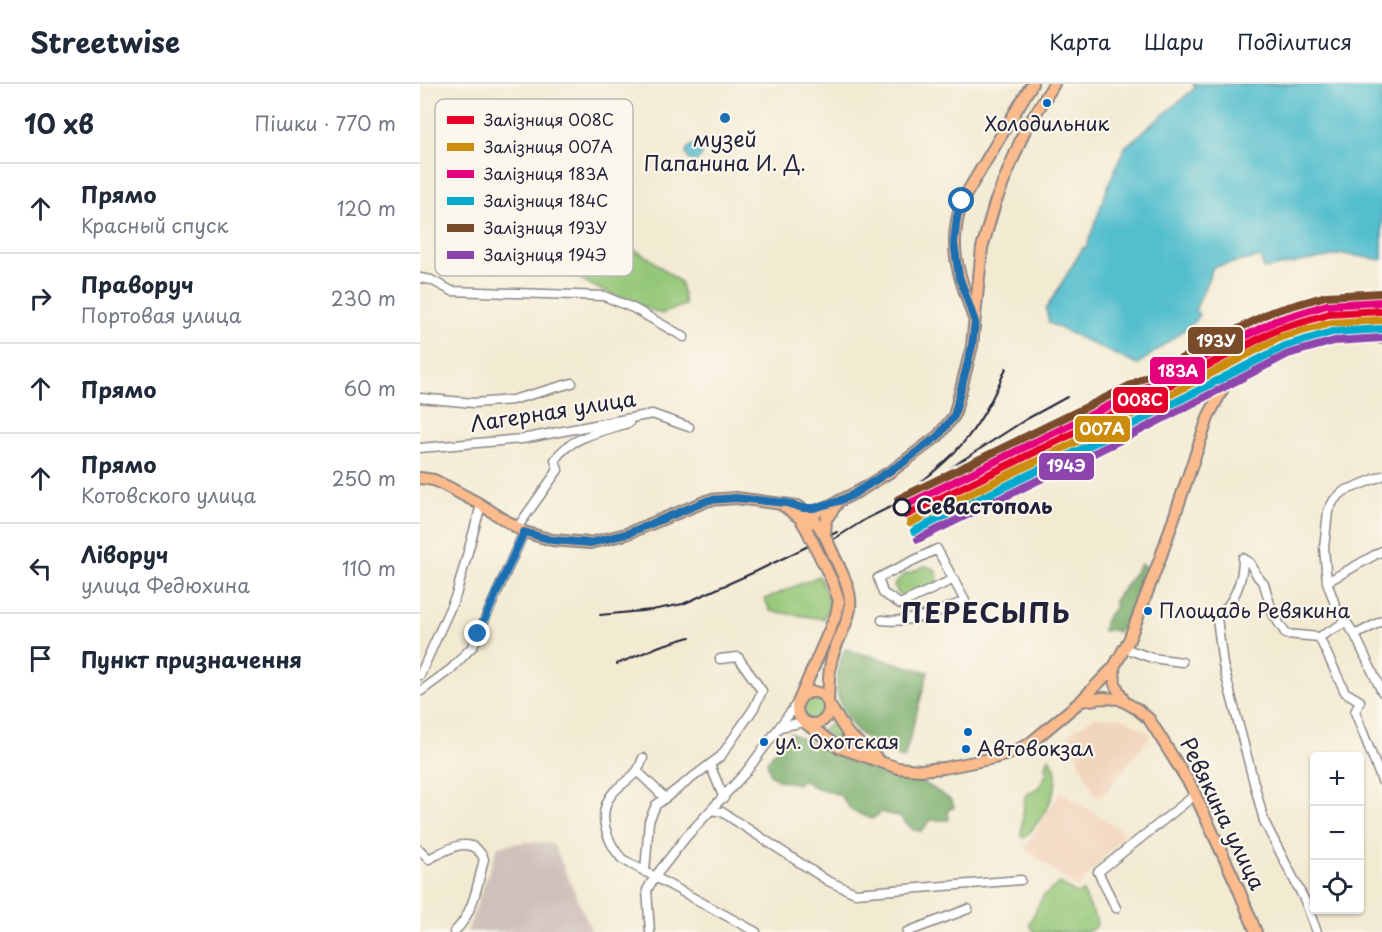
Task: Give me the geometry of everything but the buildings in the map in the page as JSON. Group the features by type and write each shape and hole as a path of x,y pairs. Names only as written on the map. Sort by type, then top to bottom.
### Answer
{"main road":[{"path":"975,322 956,262 954,243 957,217 962,201 1032,84"},
{"path":"808,512 839,501 893,470 938,436 954,416 972,346 982,248 995,203 1024,132 1054,84"},
{"path":"778,502 797,516 807,530 839,601 836,615 799,700 797,713 804,722 838,747 898,768 920,770 944,768 1009,754 1029,744 1081,701 1114,667 1139,617 1209,415 1226,383 1251,359 1292,340 1328,333 1354,333 1382,338"},
{"path":"420,478 434,480 481,505 520,530 552,540 590,543 626,534 709,500 736,498 778,502 792,504 808,512 825,536 849,586 851,601 848,622 832,655 828,716 820,723 804,722"},
{"path":"825,536 826,519 839,501"},
{"path":"807,530 808,512"},
{"path":"1114,667 1115,684 1124,701"},
{"path":"799,700 810,692 825,696 848,734 856,743 883,763"},
{"path":"1081,701 1103,698 1124,701"},
{"name":"Ревякина улица","path":"1124,701 1149,719 1159,731 1195,795 1256,932"}],"street":[{"path":"420,278 431,280 452,291 604,296 633,308 684,337"},
{"path":"420,398 474,403 512,400 572,383"},
{"path":"421,692 451,669 473,646 520,530 558,470 555,460 558,454 576,442 652,414"},
{"name":"Лагерная улица","path":"420,448 522,439 652,414 690,427"},
{"path":"1382,476 1344,491 1334,500 1328,511 1324,548 1327,582 1336,607 1355,635 1382,692"},
{"path":"421,692 420,676 456,596 481,505"},
{"path":"882,620 897,622 943,610 965,601 954,579 937,549 878,578 883,593 900,604 954,579"},
{"path":"1327,582 1382,551"},
{"path":"1317,932 1305,901 1264,821 1223,665 1217,618 1227,609 1241,584 1243,558 1250,563 1264,584 1273,614 1286,634 1320,637 1346,622"},
{"path":"1355,635 1382,621"},
{"path":"1320,637 1345,692 1360,701 1355,712 1382,781"},
{"path":"1124,648 1167,661 1182,662"},
{"path":"645,872 649,821 656,805 721,756 754,708 762,692 738,657 720,659"},
{"path":"650,932 647,890 654,878 686,837 724,798 765,749 799,700"},
{"path":"780,728 804,722"},
{"path":"643,758 636,771 611,795 604,816 609,840 614,850 622,860 756,932"},
{"path":"710,765 724,798"},
{"path":"636,771 664,797"},
{"path":"1116,908 1098,872 1195,795"},
{"path":"711,810 722,812 828,881 855,893 1020,880"},
{"path":"420,850 429,859 455,846 475,846 484,859 471,905 462,925 454,932"},
{"path":"907,932 968,909"}],"shaded area":[{"path":"1094,717 1123,718 1152,734 1106,792 1096,797 1067,735"},
{"path":"1061,792 1125,833 1077,888 1024,848"},
{"path":"526,842 553,843 592,932 467,932 498,846"}],"green space":[{"path":"633,249 649,258 681,283 685,305 661,314 599,289 575,276 633,276"},
{"path":"1141,564 1147,568 1124,627 1117,632 1110,629 1102,630 1108,615 1116,607 1114,601"},
{"path":"925,566 935,569 938,577 935,586 908,598 898,593 894,585 902,576"},
{"path":"819,576 830,603 824,619 770,611 765,599"},
{"path":"845,649 928,672 904,759 864,737 854,727 841,707 837,685 840,662"},
{"path":"814,696 823,699 826,708 823,717 814,720 805,717 802,708 805,699"},
{"path":"832,722 847,738 873,757 842,744 822,730"},
{"path":"790,733 857,765 925,783 952,801 954,807 948,810 949,820 931,820 921,831 913,830 900,817 882,812 872,819 852,811 840,795 812,786 802,779 798,784 778,780 770,774 767,761"},
{"path":"1049,758 1054,767 1055,789 1045,811 1024,838 1021,835 1025,796 1039,787 1047,773 1045,768"},
{"path":"1060,883 1076,894 1083,892 1097,922 1096,927 1087,932 1034,932 1029,924 1043,896"}],"water":[{"path":"1193,84 1382,84 1382,260 1343,254 1263,269 1261,257 1213,267 1195,311 1199,314 1196,321 1137,365 1049,323 1046,309 1083,248 1086,248 1125,147 1195,88"},
{"path":"694,145 700,147 702,153 700,159 694,161 688,159 686,153 688,147"}],"railway":[{"path":"909,491 942,464 968,437 988,406 1006,368"},
{"path":"834,539 866,519 999,453 1164,376"},
{"path":"947,470 1025,420 1067,397"},
{"path":"600,615 652,610 683,604 837,532"},
{"path":"617,664 660,646 690,637"}],"rail line":[{"name":"193У","path":"898,499 1119,391 1271,312 1326,296 1381,293"},
{"name":"183А","path":"902,507 1123,399 1275,321 1327,305 1381,302"},
{"name":"008С","path":"906,515 1127,407 1278,329 1329,314 1382,311"},
{"name":"007А","path":"910,523 1131,415 1281,337 1331,323 1382,320"},
{"name":"184С","path":"914,531 1135,423 1285,346 1332,332 1382,329"},
{"name":"194Э","path":"918,539 1139,431 1288,354 1334,341 1382,338"}],"place":[{"name":"Холодильник","path":"1047,103"},
{"name":"музей Папанина И. Д.","path":"725,118"},
{"name":"Севастополь","path":"902,507"},
{"name":"Площадь Ревякина","path":"1148,611"},
{"name":"ул. Охотская","path":"764,742"},
{"name":"Автовокзал","path":"966,749"}],"district":[{"name":"ПЕРЕСЫПЬ","path":"986,614"}],"route":[{"path":"478,634 524,532 552,540 590,543 626,534 709,500 736,498 786,503 809,509 819,507 839,501 868,486 938,436 954,416 972,346 975,322 954,254 954,232 962,201"}]}
